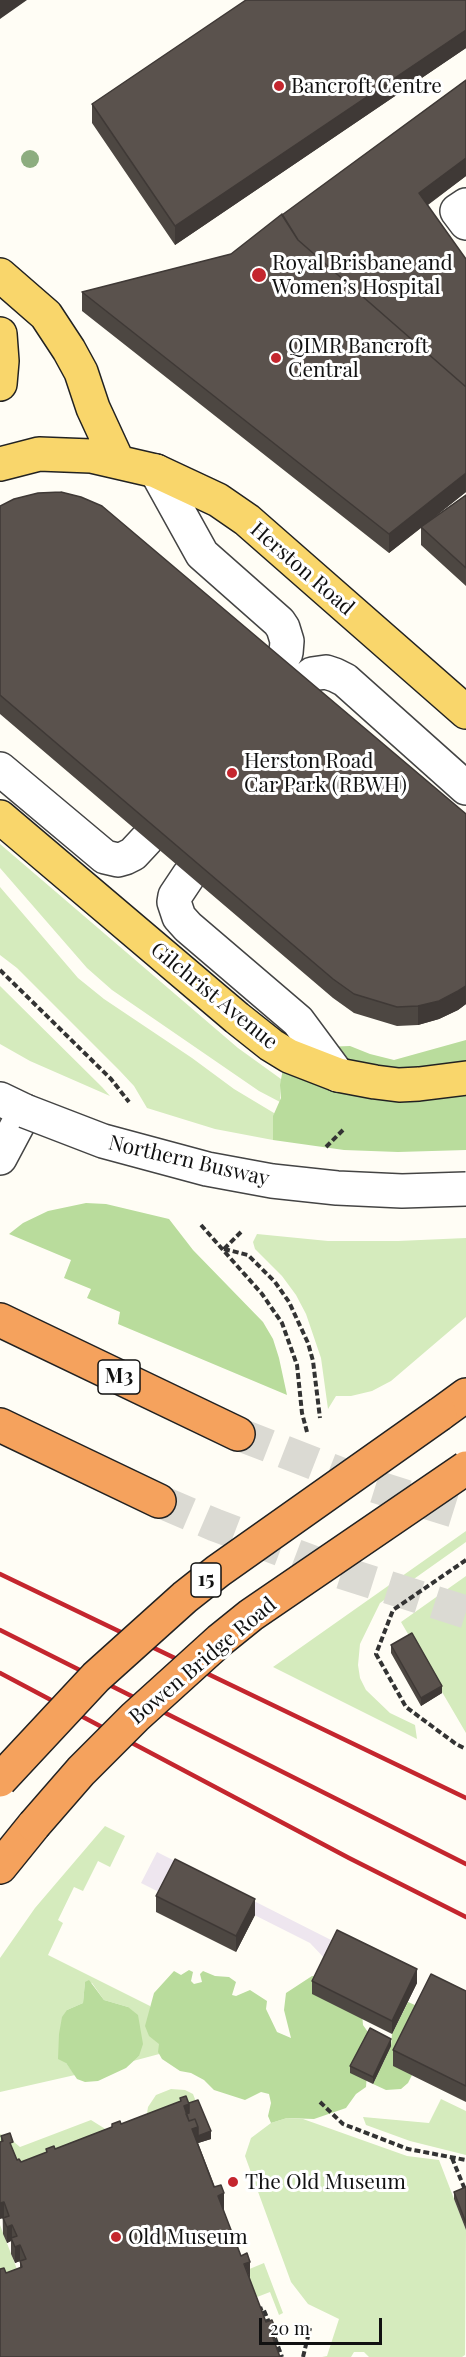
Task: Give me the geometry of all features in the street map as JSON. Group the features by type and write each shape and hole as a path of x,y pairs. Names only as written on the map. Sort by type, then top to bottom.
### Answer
{"highway":[{"name":"M3","path":"0,1320 238,1434"},
{"name":"15","path":"0,1780 96,1677 184,1597 466,1395"},
{"path":"0,1425 159,1501"},
{"name":"Bowen Bridge Road","path":"0,1867 81,1771 121,1730 220,1640 251,1615 466,1468"}],"main road":[{"path":"0,274 46,315 65,343 81,372 93,408 117,460"},
{"path":"0,334 2,362 0,384"},
{"name":"Herston Road","path":"0,464 22,457 59,454 117,460 156,471 218,500 247,520 466,712"},
{"name":"Gilchrist Avenue","path":"0,817 271,1045 305,1063 338,1075 399,1085 464,1077"}],"lane":[{"path":"156,471 202,554 283,628 287,640 284,679 326,672 335,675 345,681 466,788"},
{"path":"0,769 105,857 118,860 125,858 133,854 147,839"},
{"path":"189,875 174,896 179,917 298,1021 338,1075"},
{"name":"Northern Busway","path":"0,1158 13,1105 63,1127 113,1144 207,1169 272,1181 337,1188 402,1191 466,1189"}],"path":[{"path":"0,970 111,1079 129,1102"},
{"path":"325,1148 344,1129"},
{"path":"201,1226 224,1249 236,1267 267,1300 282,1323 297,1365 302,1413 307,1432"},
{"path":"224,1249 241,1232"},
{"path":"224,1249 248,1255 274,1282 289,1302 308,1343 313,1361 320,1418"},
{"path":"466,1560 393,1610 376,1654 406,1707 466,1749"},
{"path":"320,2102 343,2124 408,2149 466,2160"},
{"path":"452,2157 466,2192"},
{"path":"256,2311 263,2308 282,2357"},
{"path":"303,2357 310,2328"}],"shaded area":[{"path":"157,1852 337,1943 328,1962 310,1943 175,1875 165,1895 141,1883"}],"green space":[{"path":"0,844 238,1048 281,1079 280,1102 259,1091 112,990 87,968 0,868"},
{"path":"0,887 78,978 104,999 234,1089 274,1113 273,1140 215,1129 147,1108 134,1086 120,1071 17,968 0,955"},
{"path":"0,986 110,1096 30,1061 0,1044"},
{"path":"466,1040 466,1150 398,1152 344,1150 273,1140 273,1116 281,1098 280,1085 284,1063 295,1048 350,1046 394,1060"},
{"path":"86,1203 106,1204 169,1219 193,1250 263,1322 273,1339 287,1395 118,1324 120,1312 87,1298 91,1289 64,1278 71,1260 9,1234 23,1223 48,1211"},
{"path":"257,1234 328,1241 466,1238 466,1317 391,1381 372,1391 351,1396 336,1396 328,1409 321,1358 306,1314 282,1276 255,1249 253,1242"},
{"path":"466,1531 466,1542 380,1603 360,1644 358,1665 360,1678 366,1690 390,1713 415,1725 417,1739 273,1667"},
{"path":"466,1576 466,1733 401,1622"},
{"path":"105,1826 125,1836 110,1867 98,1861 83,1891 74,1887 58,1920 63,1923 48,1955 150,2006 163,2053 133,2061 139,2056 128,2007 104,2000 92,1983 85,1982 83,2003 67,2010 66,2063 75,2075 0,2092 0,1958 35,1908"},
{"path":"189,1970 193,1972 191,1981 194,1984 202,1982 200,1974 203,1971 215,1976 229,1977 236,1982 232,1995 236,1996 250,1990 267,2001 266,2009 277,2032 291,2038 284,2010 286,1993 312,1976 324,1978 362,2013 363,2025 370,2035 366,2087 356,2094 346,2108 314,2119 287,2118 271,2123 268,2116 271,2103 269,2094 261,2092 245,2100 214,2090 204,2080 191,2073 180,2071 162,2059 158,2052 159,2044 149,2036 145,2026 154,1993 174,1971 181,1975"},
{"path":"89,1980 104,2000 128,2007 138,2015 143,2044 139,2056 126,2068 98,2081 85,2082 77,2079 66,2063 58,2059 62,2017 67,2010 83,2003 85,1982"},
{"path":"408,2002 422,2008 393,2065 412,2075 401,2089 386,2090 373,2084 391,2046 392,2034"},
{"path":"171,2089 185,2090 193,2094 198,2107 146,2120 148,2107 156,2095"},
{"path":"441,2099 466,2111 466,2155 410,2141 366,2125 363,2117 429,2123"},
{"path":"287,2118 303,2119 407,2156 439,2160 466,2230 465,2355 462,2357 369,2357 364,2352 354,2352 351,2357 322,2357 327,2356 339,2319 308,2304 291,2282 245,2156 251,2138 271,2123"},
{"path":"91,2120 115,2135 21,2170 13,2150 0,2158 0,2134 8,2137 20,2147"},
{"path":"0,2225 20,2277 0,2285"},
{"path":"264,2263 283,2313 279,2315 270,2292 252,2299 244,2281 247,2270"}],"building":[{"name":"Bancroft Centre","path":"246,0 466,0 466,30 175,226 92,104"},
{"path":"466,80 466,158 419,193 466,259 466,387 298,240 282,215"},
{"name":"QIMR Bancroft Central","path":"282,214 298,240 466,387 466,473 389,534 82,292 231,254"},
{"name":"Herston Road Car Park (RBWH)","path":"61,492 102,506 466,814 466,986 439,1001 418,1006 397,1007 354,994 333,979 0,695 0,506 14,499 38,493"},
{"path":"466,495 466,568 421,527"},
{"path":"412,1633 442,1686 421,1698 391,1645"},
{"path":"175,1859 255,1899 236,1936 156,1896"},
{"path":"337,1930 417,1969 392,2021 312,1981"},
{"path":"431,1974 466,1991 466,2086 393,2050"},
{"path":"370,2028 391,2039 373,2077 350,2066"},
{"name":"Old Museum","path":"186,2096 189,2104 184,2106 189,2121 195,2119 198,2127 192,2129 214,2187 221,2185 224,2193 218,2196 241,2256 247,2253 250,2262 244,2264 266,2322 272,2320 275,2328 270,2330 280,2357 0,2357 0,2269 4,2268 6,2273 22,2267 20,2261 26,2259 20,2245 15,2247 11,2238 17,2236 12,2225 7,2227 3,2218 9,2216 4,2202 0,2203 0,2142 3,2141 1,2136 10,2133 13,2142 10,2143 17,2160 21,2162 47,2152 46,2149 54,2146 55,2149 112,2127 112,2124 120,2121 121,2124 181,2101 180,2098"},
{"path":"198,2100 211,2131 198,2136 195,2119 189,2121 186,2114 189,2113 189,2103"},
{"path":"466,2187 466,2223 454,2192"}],"tunnel":[{"path":"238,1434 367,1484 466,1515"},
{"path":"159,1501 215,1525 337,1571 466,1612"}],"railway":[{"path":"0,1574 466,1798"},
{"path":"0,1630 466,1864"},
{"path":"0,1673 349,1858 466,1917"}],"place":[{"name":"Bancroft Centre","path":"279,86"},
{"name":"Royal Brisbane and Women’s Hospital","path":"259,275"},
{"name":"QIMR Bancroft Central","path":"276,358"},
{"name":"Herston Road Car Park (RBWH)","path":"232,773"},
{"name":"The Old Museum","path":"233,2182"},
{"name":"Old Museum","path":"116,2237"}]}
